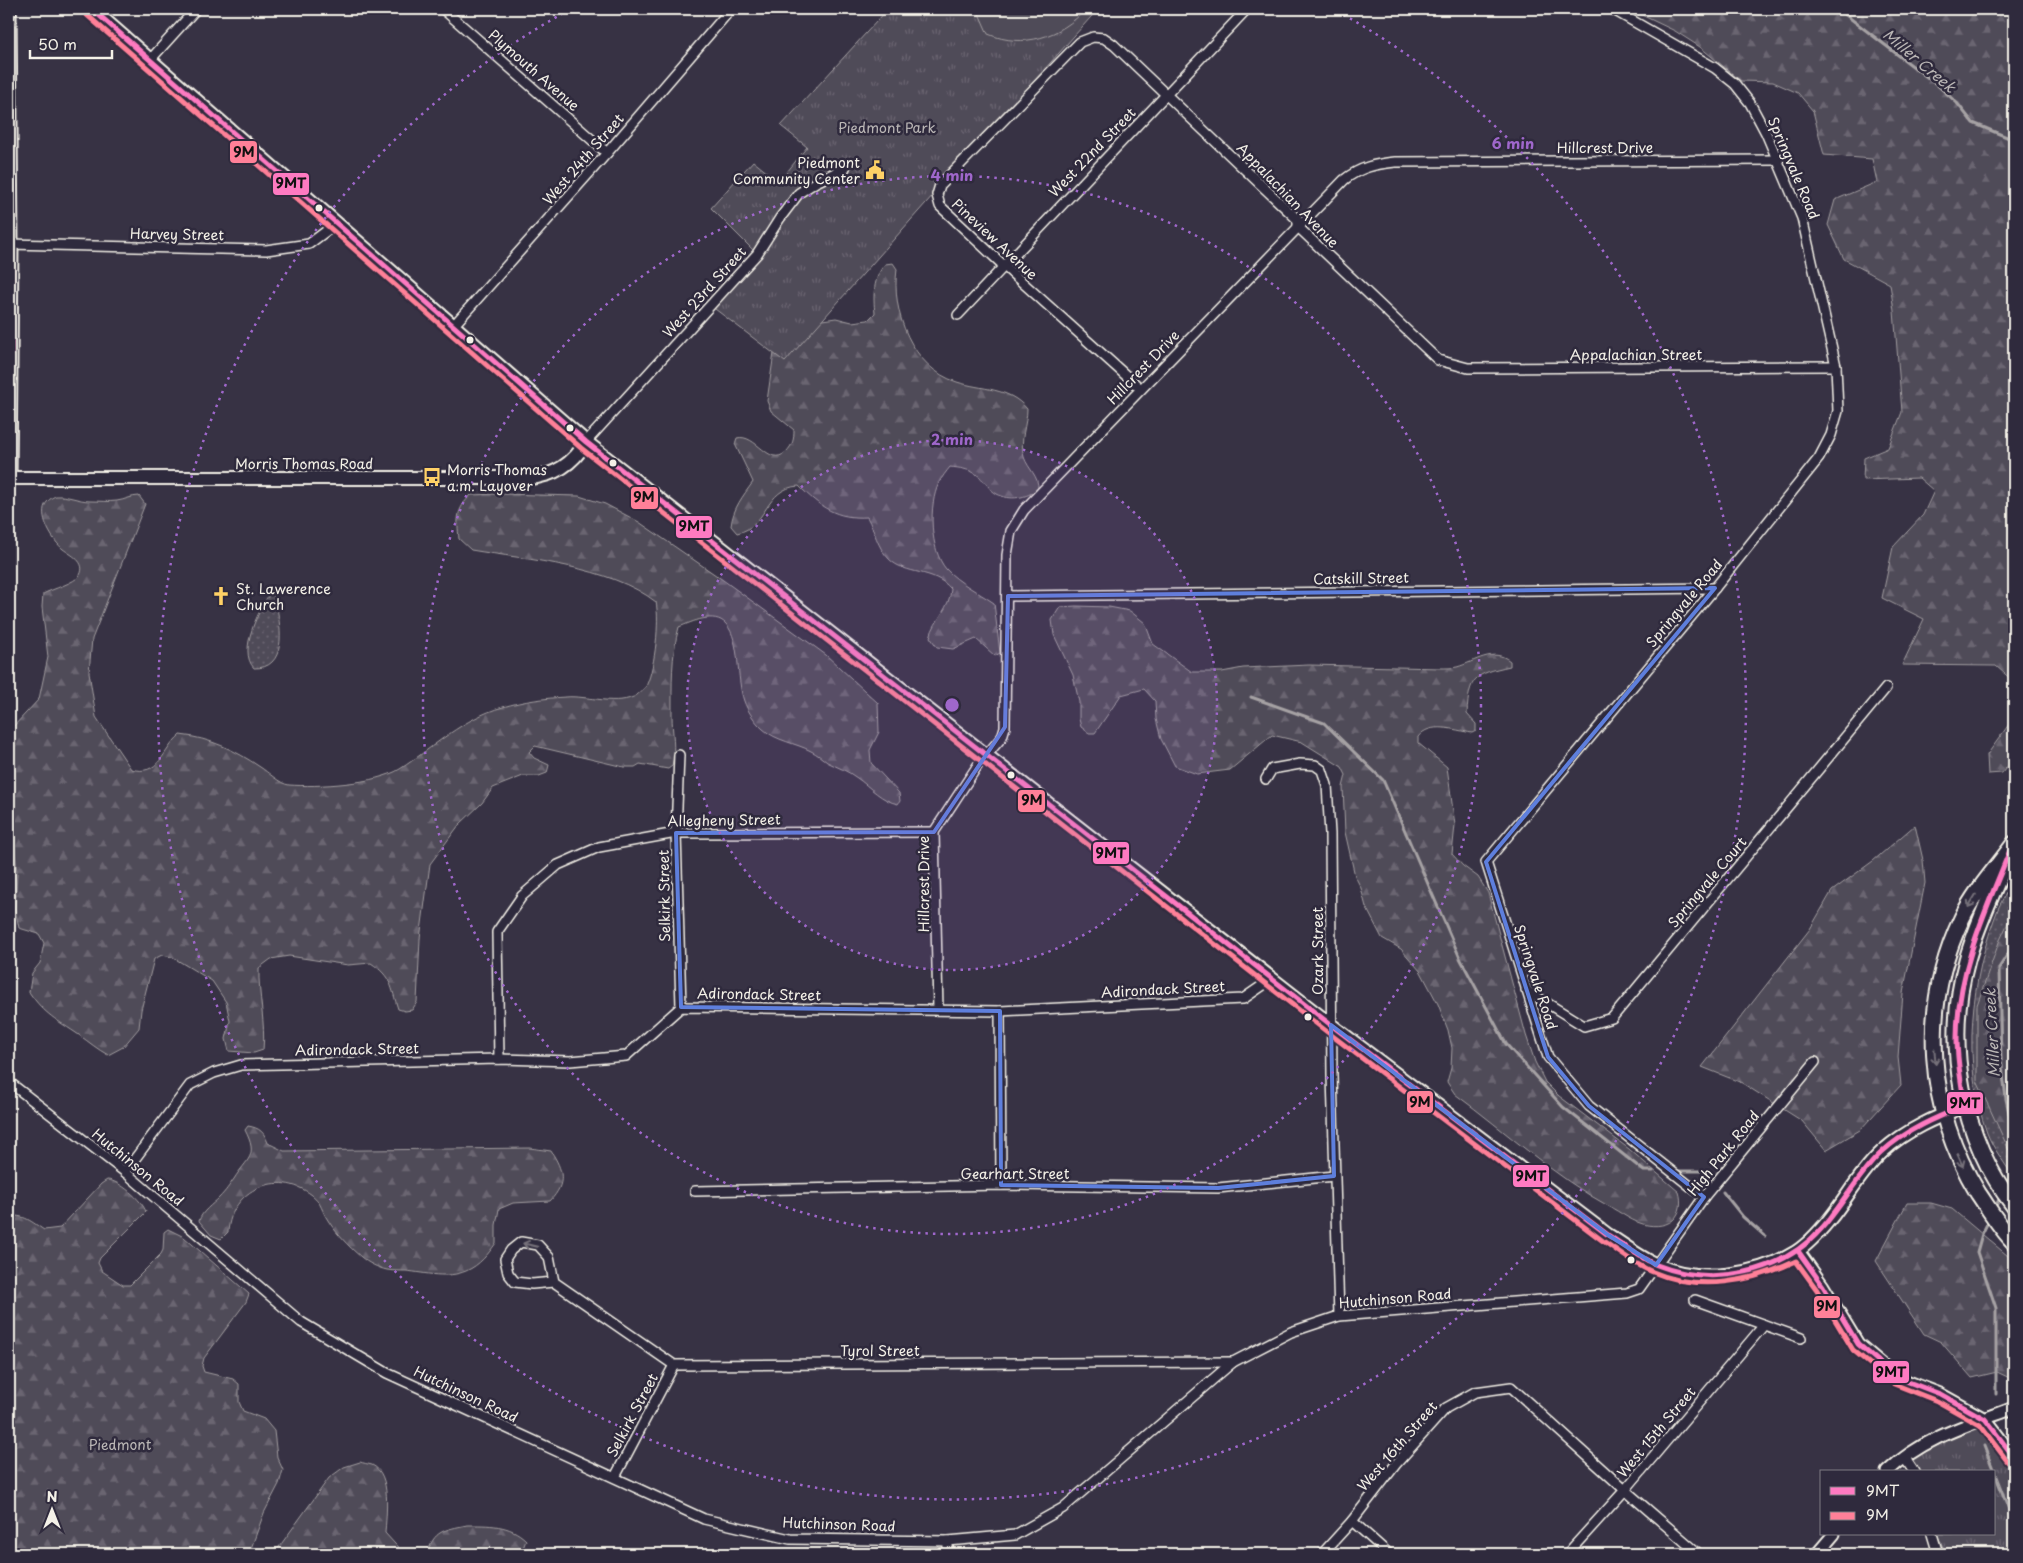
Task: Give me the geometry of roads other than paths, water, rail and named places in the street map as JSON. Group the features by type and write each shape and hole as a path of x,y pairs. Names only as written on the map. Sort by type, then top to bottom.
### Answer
{"highway":[{"path":"2011,1201 1999,1183 1975,1134 1965,1106 1957,1028 1963,979 1977,930 2013,846"},
{"path":"2013,846 1973,898 1963,916 1946,958 1938,989 1933,1027 1936,1075 1942,1114 1966,1172 1987,1207 2014,1242"}],"main road":[{"path":"92,9 586,442 1331,1025 1608,1235 1656,1266 1692,1275 1718,1276 1760,1268 1779,1261 1798,1251 1828,1221 1882,1151 1903,1135 1942,1114 1965,1106"},
{"name":"Morris Thomas Road","path":"9,478 529,478 548,475 560,469 576,457 586,442"}],"street":[{"path":"9,478 10,9"},
{"path":"150,60 196,9"},
{"name":"Plymouth Avenue","path":"443,9 607,153"},
{"name":"West 24th Street","path":"454,325 607,153 731,9"},
{"name":"West 22nd Street","path":"958,315 1247,9"},
{"name":"Springvale Road","path":"1612,9 1715,68 1735,84 1750,103 1778,160 1802,218 1836,366 1838,411 1831,435 1819,458 1715,588 1486,862 1548,1057 1589,1106 1704,1197"},
{"name":"Appalachian Avenue","path":"1093,37 1104,38 1114,45 1166,93 1298,220 1298,227 1438,360"},
{"name":"Pineview Avenue","path":"1093,37 1080,42 940,185 937,195 940,206 1003,266 1141,388"},
{"name":"Hillcrest Drive","path":"938,1010 934,832 1006,728 1007,555 1011,531 1024,510 1344,180 1355,171 1375,164 1405,162 1778,160"},
{"name":"West 23rd Street","path":"586,442 757,254 799,193 816,182 845,168"},
{"name":"Harvey Street","path":"10,244 266,250 309,244 337,223"},
{"name":"Appalachian Street","path":"1438,360 1468,368 1836,366"},
{"name":"Catskill Street","path":"1008,596 1715,588"},
{"name":"Springvale Court","path":"1526,990 1584,1026 1612,1018 1886,688"},
{"name":"Selkirk Street","path":"679,755 676,833 681,1007"},
{"name":"Ozark Street","path":"1266,779 1272,769 1300,764 1315,765 1322,770 1327,785 1330,834 1331,1025 1339,1316"},
{"name":"Allegheny Street","path":"499,1059 497,932 522,896 558,865 599,847 676,833 934,832"},
{"name":"Adirondack Street","path":"124,1172 190,1085 214,1072 241,1065 499,1059 570,1061 626,1056 681,1007 1000,1010 1243,999 1272,978"},
{"path":"1000,1010 1001,1186"},
{"name":"High Park Road","path":"1656,1266 1704,1197 1815,1062"},
{"name":"Hutchinson Road","path":"9,1082 124,1172 301,1322 387,1373 704,1519 790,1539 948,1541 1015,1536 1063,1508 1232,1362 1291,1332 1339,1316 1627,1293 1639,1289 1656,1266"},
{"name":"Gearhart Street","path":"695,1191 1001,1186 1218,1188 1334,1176"},
{"path":"554,1282 549,1257 538,1245 521,1242 505,1259 508,1273 515,1282 532,1284 554,1282 674,1365"},
{"path":"1798,1251 1823,1286 1858,1344 1898,1378 1940,1394 1985,1419 2014,1457"},
{"path":"1695,1300 1801,1338"},
{"name":"West 15th Street","path":"1567,1554 1625,1490 1764,1325"},
{"name":"Tyrol Street","path":"674,1365 1232,1362"},
{"name":"Selkirk Street","path":"614,1477 674,1365"},
{"name":"West 16th Street","path":"1322,1554 1352,1521 1396,1464 1446,1408 1475,1392 1511,1387 1625,1490"},
{"path":"1889,1470 1904,1457 1949,1431 2014,1408"},
{"path":"1904,1457 1913,1470"},
{"path":"1625,1490 1700,1554"},
{"path":"1352,1521 1389,1554"},
{"path":"1817,1554 1832,1536"},
{"path":"1933,1536 1938,1554"},
{"path":"948,1541 948,1554"}],"waterway":[{"name":"Miller Creek","path":"1838,9 1936,84 1957,103 1973,123 2014,140"},
{"path":"1251,697 1324,723 1383,780 1460,958 1506,1044 1563,1107 1644,1171 1653,1171"},
{"name":"Miller Creek","path":"2014,944 1999,968 2001,1059 2006,1099 2011,1122 2014,1123"},
{"path":"1677,1171 1702,1171 1710,1179"},
{"name":"Miller Creek","path":"2006,1185 2014,1171"},
{"path":"1723,1192 1743,1217 1765,1236"},
{"name":"Miller Creek","path":"1995,1208 2001,1195"},
{"name":"Miller Creek","path":"1990,1218 1982,1234 1977,1252 1996,1308 1996,1394"},
{"name":"Miller Creek","path":"1984,1446 1993,1470"},
{"name":"Miller Creek","path":"1996,1476 2014,1518"}],"place":[{"name":"Piedmont Community Center","path":"875,170"},
{"name":"Morris Thomas a.m. Layover","path":"432,477"},
{"name":"St. Lawerence Church","path":"221,596"}],"park label":[{"name":"Piedmont Park","path":"887,127"},
{"name":"Piedmont","path":"120,1444"}]}
